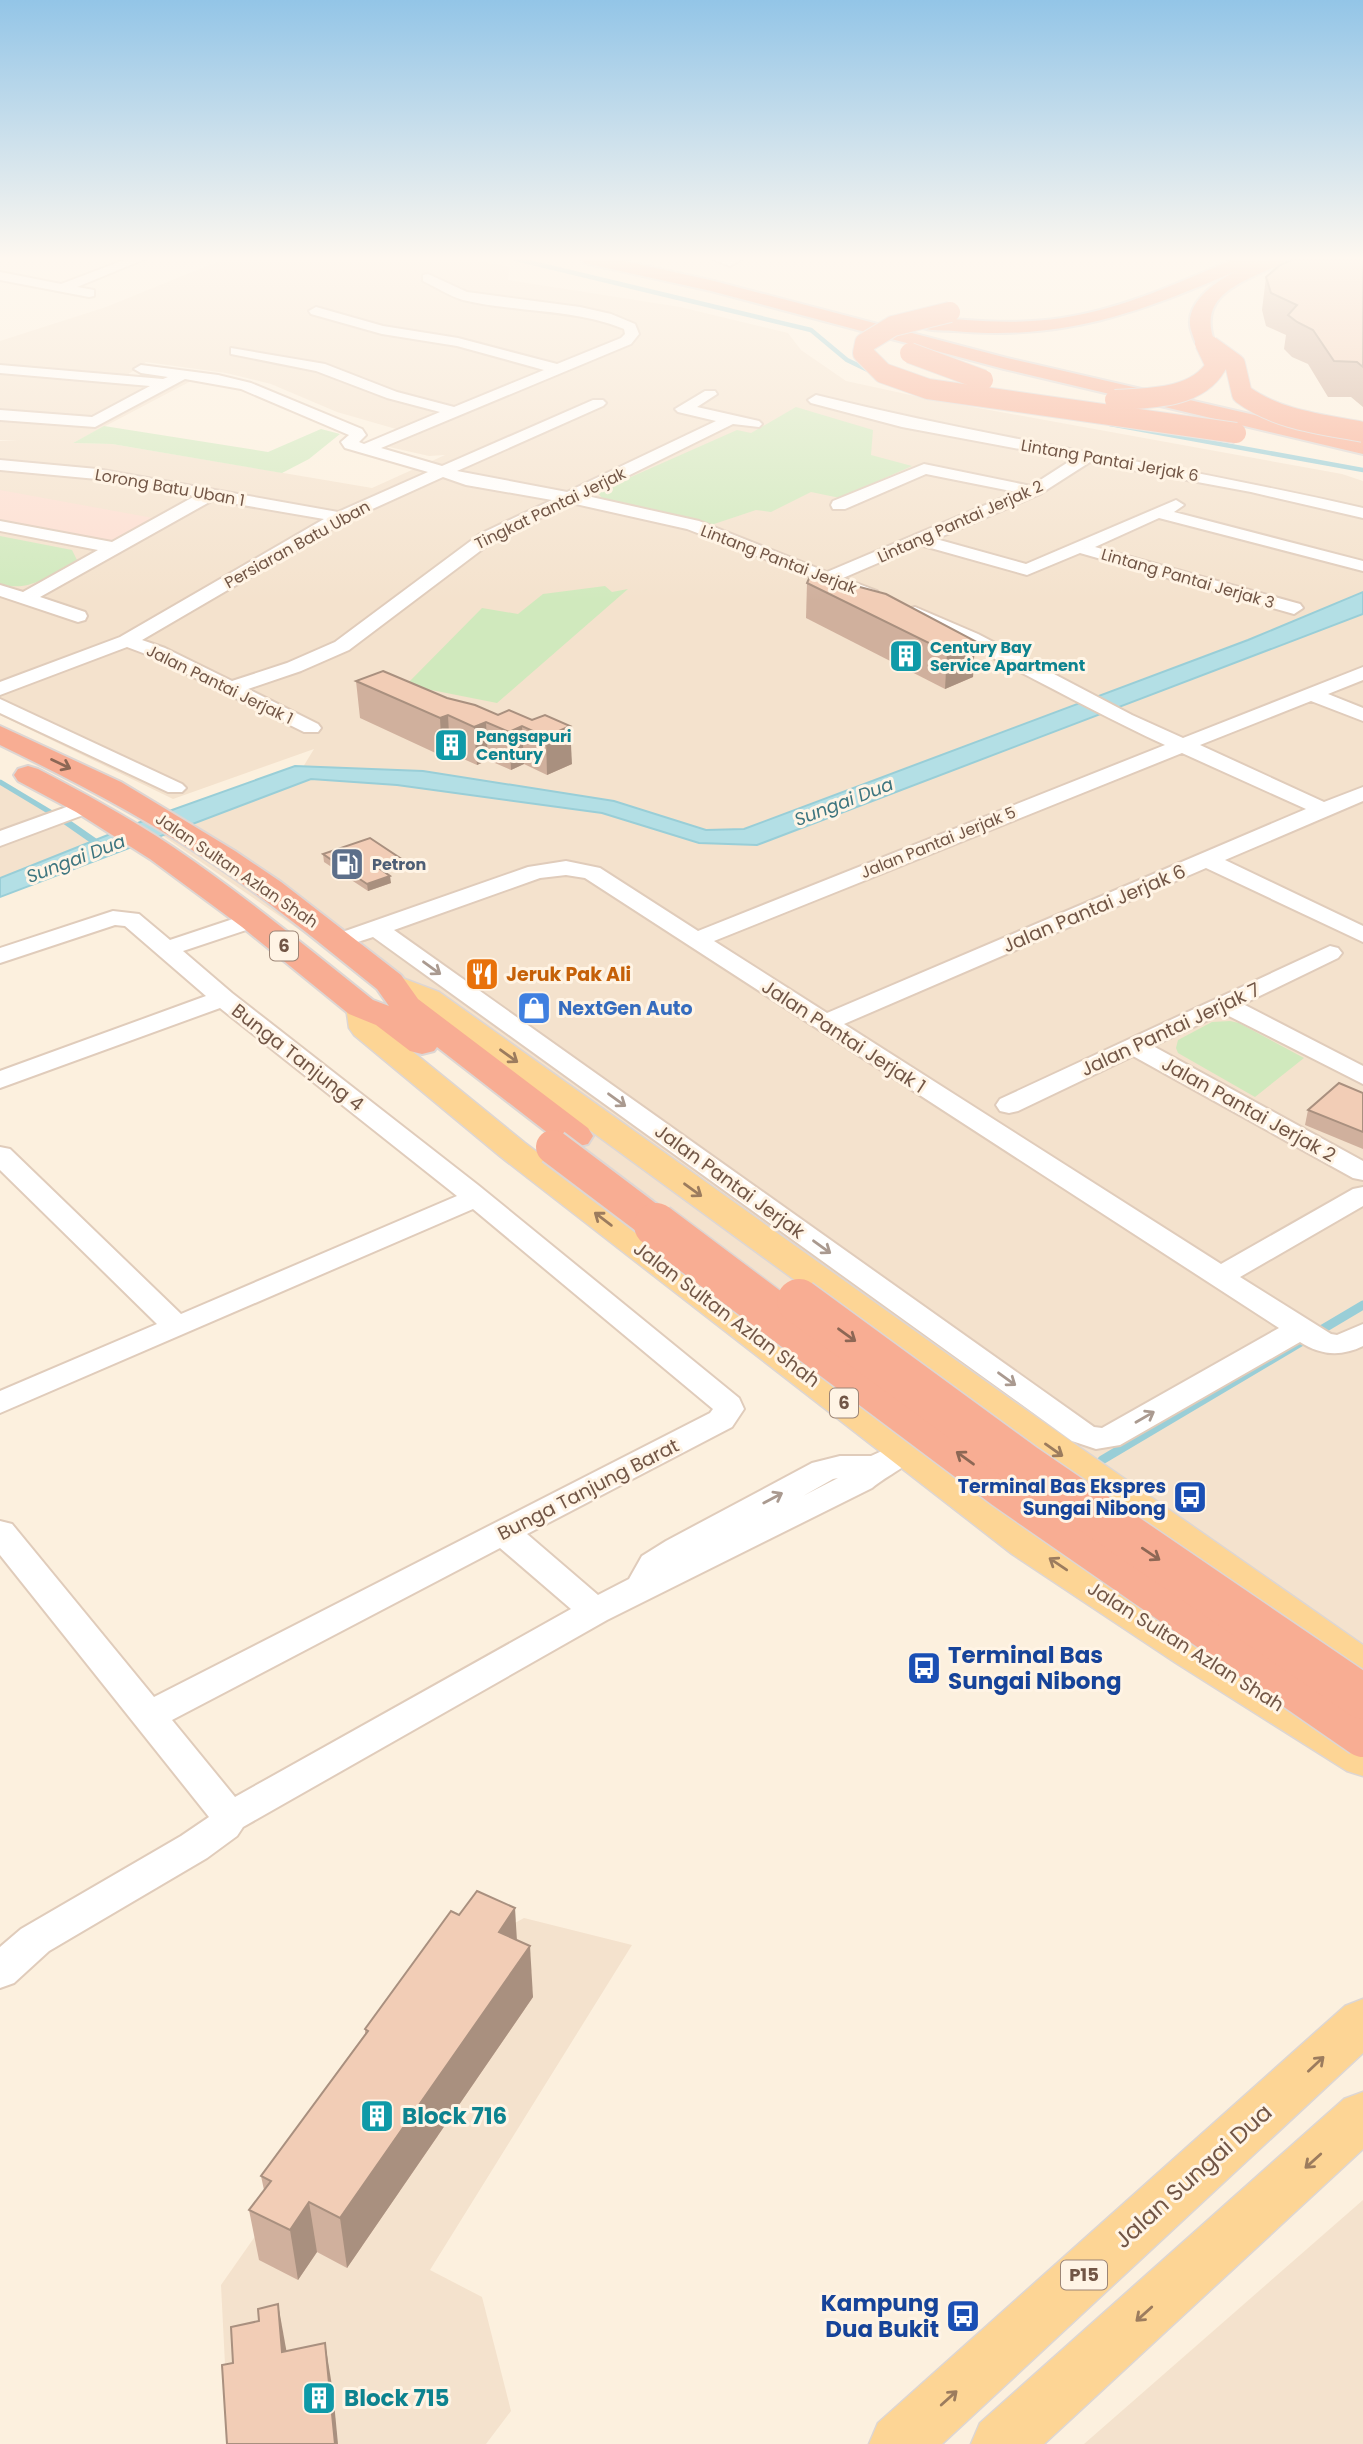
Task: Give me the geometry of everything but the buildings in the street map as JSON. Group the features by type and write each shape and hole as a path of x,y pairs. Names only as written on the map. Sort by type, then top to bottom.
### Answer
{"highway":[{"path":"881,373 928,389 1236,433 1363,456"},
{"path":"967,373 1017,390 1063,397 1115,400 1171,394 1205,381 1213,373"},
{"path":"1047,373 1363,447"},
{"path":"1094,373 1363,435"},
{"path":"1121,373 1363,426"},
{"path":"1237,373 1242,394 1256,405 1363,435"},
{"name":"Jalan Sultan Azlan Shah","path":"0,734 111,788 199,840 270,889 389,982 405,1006 564,1141 1005,1487 1136,1581 1363,1735"},
{"name":"Jalan Sultan Azlan Shah","path":"0,760 67,814 115,824 161,853 253,920 361,1007 388,1017 1026,1467 1363,1697"}],"main road":[{"name":"Jalan Sultan Azlan Shah","path":"389,982 428,998 999,1410 1363,1667"},
{"name":"Jalan Sultan Azlan Shah","path":"361,1007 365,1028 892,1458 1133,1615 1363,1759"},
{"path":"1133,1615 1184,1622 1201,1619 1217,1609 1224,1596 1219,1564"},
{"name":"Jalan Sungai Dua","path":"899,2444 1363,2021"},
{"path":"1001,2444 1363,2115"}],"street":[{"path":"49,373 168,383"},
{"path":"176,373 256,390 356,432 358,435 349,442 365,449 548,373"},
{"path":"336,373 392,395 452,411"},
{"path":"0,415 95,422 184,374"},
{"path":"710,394 683,410 754,424"},
{"name":"Lintang Pantai Jerjak 6","path":"816,400 895,420 1251,486 1363,513"},
{"name":"Persiaran Batu Uban","path":"0,689 127,641 340,517 598,403"},
{"name":"Tingkat Pantai Jerjak","path":"231,688 294,667 342,646 472,546 730,420"},
{"name":"Lintang Pantai Jerjak","path":"365,449 466,480 572,497 711,530 962,634 1125,719 1325,810"},
{"name":"Lintang Pantai Jerjak 2","path":"827,578 1034,491 1088,456"},
{"name":"Lorong Batu Uban 1","path":"4,467 97,474 340,517"},
{"path":"839,505 924,469 1034,491"},
{"path":"26,598 211,494"},
{"name":"Lintang Pantai Jerjak 3","path":"922,540 1022,570 1081,548 1176,505"},
{"path":"1158,513 1363,566"},
{"path":"0,526 114,548"},
{"name":"Lintang Pantai Jerjak 3","path":"1081,548 1294,608"},
{"path":"0,590 78,615"},
{"name":"Jalan Pantai Jerjak 1","path":"127,641 158,652 311,728"},
{"name":"Jalan Pantai Jerjak 5","path":"695,940 1363,673"},
{"path":"1311,694 1363,715"},
{"path":"0,705 175,788"},
{"name":"Jalan Pantai Jerjak 6","path":"825,1023 1363,793"},
{"path":"0,839 67,814"},
{"path":"1207,860 1363,935"},
{"name":"Jalan Pantai Jerjak 1","path":"339,941 536,872 566,868 592,873 1310,1335"},
{"name":"Bunga Tanjung 4","path":"0,956 113,918 131,919 223,998 476,1198"},
{"path":"166,949 253,920"},
{"name":"Jalan Pantai Jerjak","path":"376,928 1083,1434 1096,1439 1108,1438 1310,1335"},
{"name":"Jalan Pantai Jerjak 7","path":"1009,1105 1330,953"},
{"path":"0,1080 223,998"},
{"path":"1223,1003 1363,1076"},
{"name":"Jalan Pantai Jerjak 2","path":"1135,1046 1363,1172"},
{"path":"0,1155 177,1327"},
{"path":"1219,1277 1363,1195"},
{"path":"0,1404 476,1198"},
{"name":"Bunga Tanjung Barat","path":"148,1716 722,1420 729,1409 728,1405 476,1198"},
{"path":"1310,1335 1335,1346 1345,1344 1363,1333"},
{"path":"0,1971 35,1940 194,1847 224,1826 230,1817 594,1611 862,1480 892,1458"},
{"path":"0,1532 230,1817"},
{"path":"505,1533 594,1611"}],"shaded area":[{"path":"0,373 130,373 127,375 191,381 73,443 112,444 372,488 445,455 429,456 367,442 396,429 337,412 271,384 226,373 834,373 846,381 929,399 1342,474 1363,481 1363,1701 881,1369 403,1012 310,937 153,829 300,772 314,749 173,799 0,715 0,441 18,441 0,440"},
{"path":"0,490 164,520 114,548 0,526"},
{"path":"0,783 94,841 0,879"},
{"path":"524,1918 632,1945 430,2270 482,2297 511,2411 486,2444 229,2444 221,2285 448,1960"},
{"path":"1363,2200 1363,2444 1084,2444"}],"green space":[{"path":"796,407 873,430 871,455 912,466 840,498 811,492 771,512 756,510 711,525 602,498 597,492 737,430 751,433"},
{"path":"104,426 268,452 321,429 340,434 309,459 282,473 112,444 73,443"},
{"path":"0,536 72,550 77,560 31,584 0,584"},
{"path":"605,586 612,592 628,589 497,703 406,685 482,608 518,614 543,594"},
{"path":"1212,1022 1239,1023 1304,1058 1255,1097 1178,1053 1178,1040"}],"water":[{"name":"Sungai Dua","path":"1363,592 1363,614 757,845 699,843 602,813 397,785 311,779 0,897 0,878 158,815 295,766 423,771 614,801 706,830 744,829 1248,640"}],"waterway":[{"path":"1110,424 1363,470"},
{"path":"0,782 60,818"},
{"name":"Sungai Dua","path":"58,816 101,846"},
{"path":"1102,1460 1363,1305"}],"place":[{"name":"Century Bay Service Apartment","path":"906,656"},
{"name":"Pangsapuri Century","path":"451,745"},
{"name":"Petron","path":"347,864"},
{"name":"Jeruk Pak Ali","path":"482,974"},
{"name":"NextGen Auto","path":"534,1008"},
{"name":"Terminal Bas Ekspres Sungai Nibong","path":"1190,1497"},
{"name":"Terminal Bas Sungai Nibong","path":"924,1668"},
{"name":"Block 716","path":"377,2116"},
{"name":"Kampung Dua Bukit","path":"963,2316"},
{"name":"Block 715","path":"319,2398"}]}
